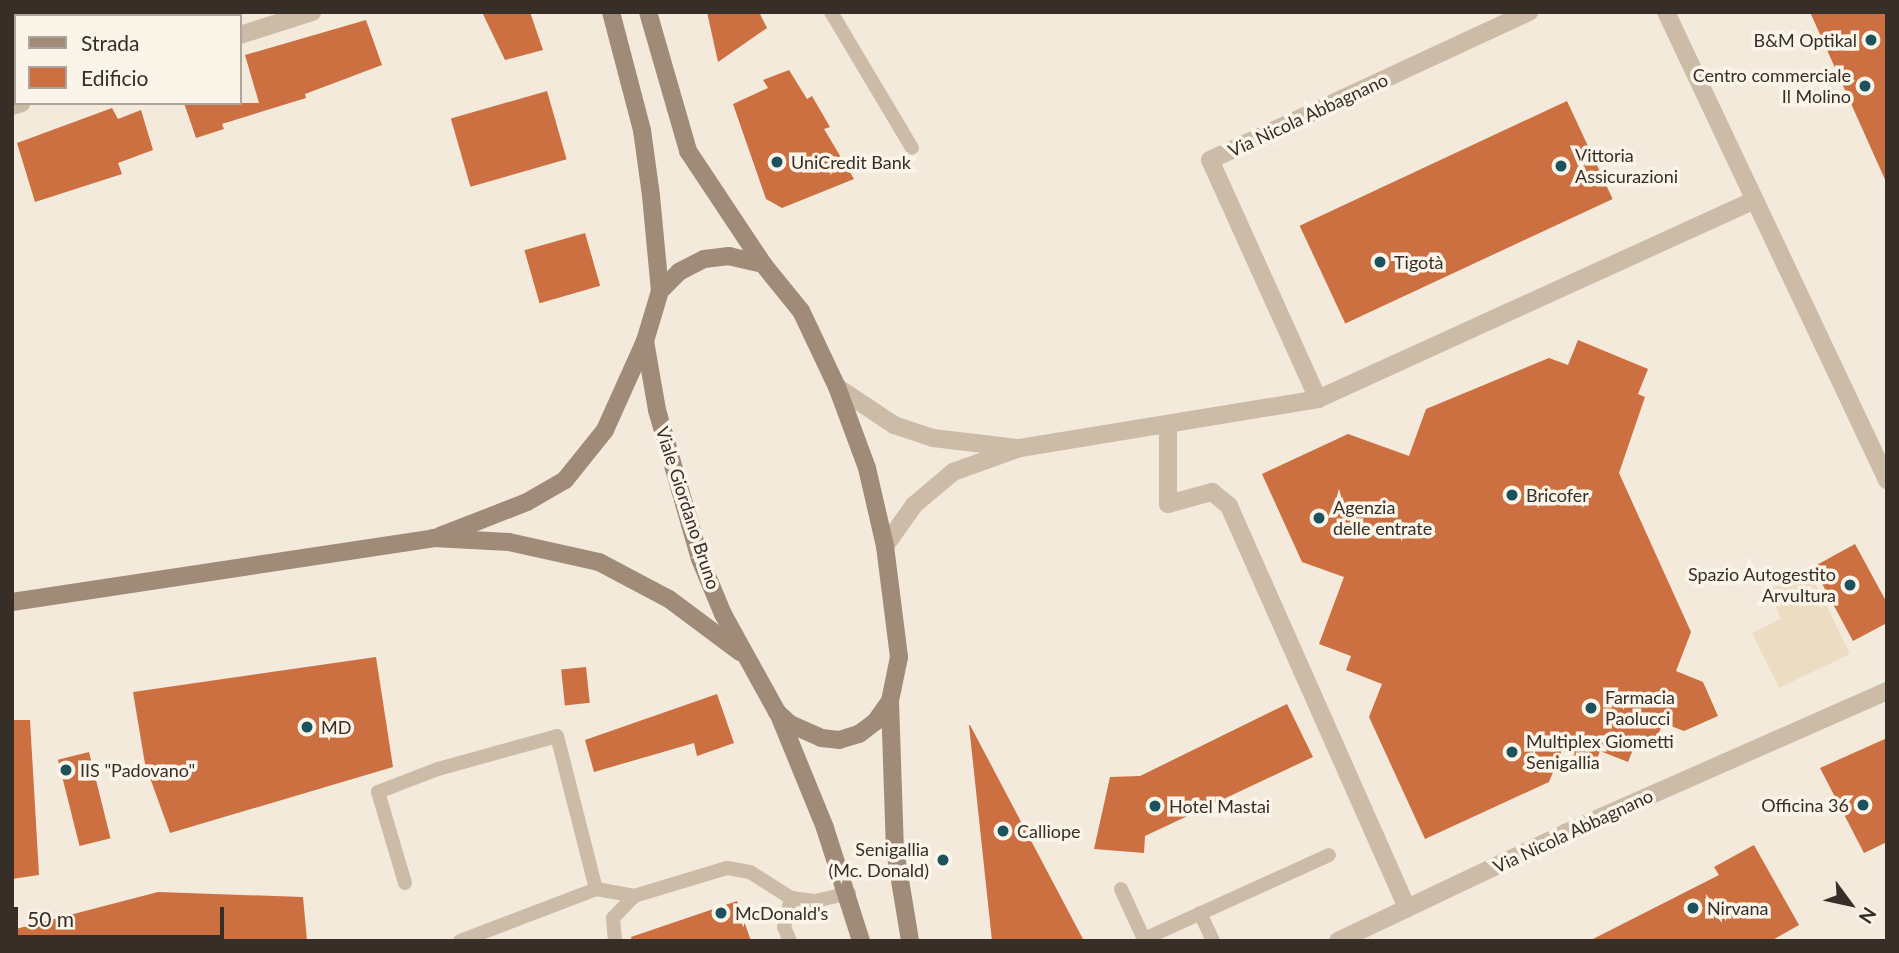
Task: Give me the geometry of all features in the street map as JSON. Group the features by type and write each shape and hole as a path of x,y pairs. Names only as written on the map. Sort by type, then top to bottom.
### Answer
{"main road":[{"name":"Viale Giordano Bruno","path":"611,12 642,130 660,292 645,341 657,410 700,559 745,656 777,712 849,893 862,941"},
{"name":"Viale Giordano Bruno","path":"648,12 688,151 763,264 801,311 837,387 867,468 885,546 899,657 890,701 895,850 910,941"},
{"path":"660,292 679,272 704,259 729,256 763,264"},
{"path":"433,538 527,502 565,480 605,430 645,341"},
{"path":"12,602 433,538 509,542 599,562 669,599 745,656"},
{"name":"Viale Giordano Bruno","path":"777,712 805,732 839,740 859,734 876,722 890,701"}],"street":[{"path":"242,34 312,12"},
{"name":"Via Nicola Abbagnano","path":"1318,399 1210,160 1530,12"},
{"path":"1666,12 1887,480"},
{"path":"885,546 914,505 953,472 1020,449 1318,399 1755,200"},
{"path":"837,387 894,425 933,438 1020,449"},
{"path":"1168,424 1168,504 1212,492 1229,506 1407,908"},
{"name":"Via Nicola Abbagnano","path":"1338,941 1565,833 1887,691"}],"lane":[{"path":"831,12 912,148"},
{"path":"405,883 378,792 438,769 557,736 596,889"},
{"path":"1121,889 1144,939 1329,855"},
{"path":"615,941 613,918 634,897 727,868 750,872 791,898 815,901 849,893"},
{"path":"460,941 596,889 634,897"},
{"path":"790,941 784,927 791,898"},
{"path":"1200,913 1213,941"}],"shaded area":[{"path":"1809,570 1850,654 1779,688 1752,633 1781,619 1768,590"}],"building":[{"path":"482,12 530,12 543,50 505,60"},
{"path":"707,12 759,12 767,28 718,62"},
{"name":"Centro commerciale Il Molino","path":"1810,12 1887,12 1887,184"},
{"path":"366,20 382,65 305,94 306,98 222,124 224,129 196,138 185,105 259,103 245,55"},
{"path":"789,70 807,99 812,96 830,127 824,129 854,179 782,208 766,199 733,104 768,88 763,80"},
{"path":"547,91 567,159 470,187 451,119"},
{"path":"1567,101 1613,199 1345,324 1300,226"},
{"path":"112,108 118,119 141,110 153,150 118,163 122,174 35,202 17,143"},
{"path":"585,233 600,286 540,303 524,250"},
{"path":"1578,340 1648,369 1638,394 1645,397 1619,473 1691,632 1676,671 1703,682 1718,716 1684,731 1663,723 1655,742 1639,735 1628,762 1600,751 1595,764 1562,750 1549,782 1425,839 1369,717 1382,684 1346,670 1351,656 1319,644 1344,577 1302,562 1262,474 1348,434 1409,456 1426,409 1549,358 1568,365"},
{"name":"Spazio Autogestito Arvultura","path":"1855,544 1887,603 1887,623 1853,641 1813,567"},
{"path":"376,657 393,767 170,833 145,764 133,692"},
{"path":"586,667 590,703 565,705 561,670"},
{"path":"717,694 734,743 697,756 694,743 594,772 585,740"},
{"name":"Hotel Mastai","path":"1287,704 1313,757 1145,836 1144,853 1094,849 1110,777 1140,776"},
{"path":"12,720 30,720 39,875 12,879"},
{"name":"Calliope","path":"970,725 1084,941 992,941"},
{"name":"Officina 36","path":"1887,738 1887,842 1864,853 1820,768"},
{"path":"89,752 111,838 79,846 58,760"},
{"path":"1754,845 1799,925 1771,941 1589,941 1719,875 1714,867"},
{"path":"158,892 303,897 307,941 12,941 12,930"},
{"name":"McDonald's","path":"737,901 751,941 632,941 631,937"}],"place":[{"name":"B&M Optikal","path":"1871,40"},
{"name":"Centro commerciale Il Molino","path":"1865,86"},
{"name":"UniCredit Bank","path":"777,162"},
{"name":"Vittoria Assicurazioni","path":"1561,166"},
{"name":"Tigotà","path":"1380,262"},
{"name":"Bricofer","path":"1512,495"},
{"name":"Agenzia delle entrate","path":"1319,518"},
{"name":"Spazio Autogestito Arvultura","path":"1850,585"},
{"name":"Farmacia Paolucci","path":"1591,708"},
{"name":"MD","path":"307,727"},
{"name":"Multiplex Giometti Senigallia","path":"1512,752"},
{"name":"IIS \"Padovano\"","path":"66,770"},
{"name":"Officina 36","path":"1863,805"},
{"name":"Hotel Mastai","path":"1155,806"},
{"name":"Calliope","path":"1003,831"},
{"name":"Senigallia (Mc. Donald)","path":"943,860"},
{"name":"Nirvana","path":"1693,908"},
{"name":"McDonald's","path":"721,913"}]}
